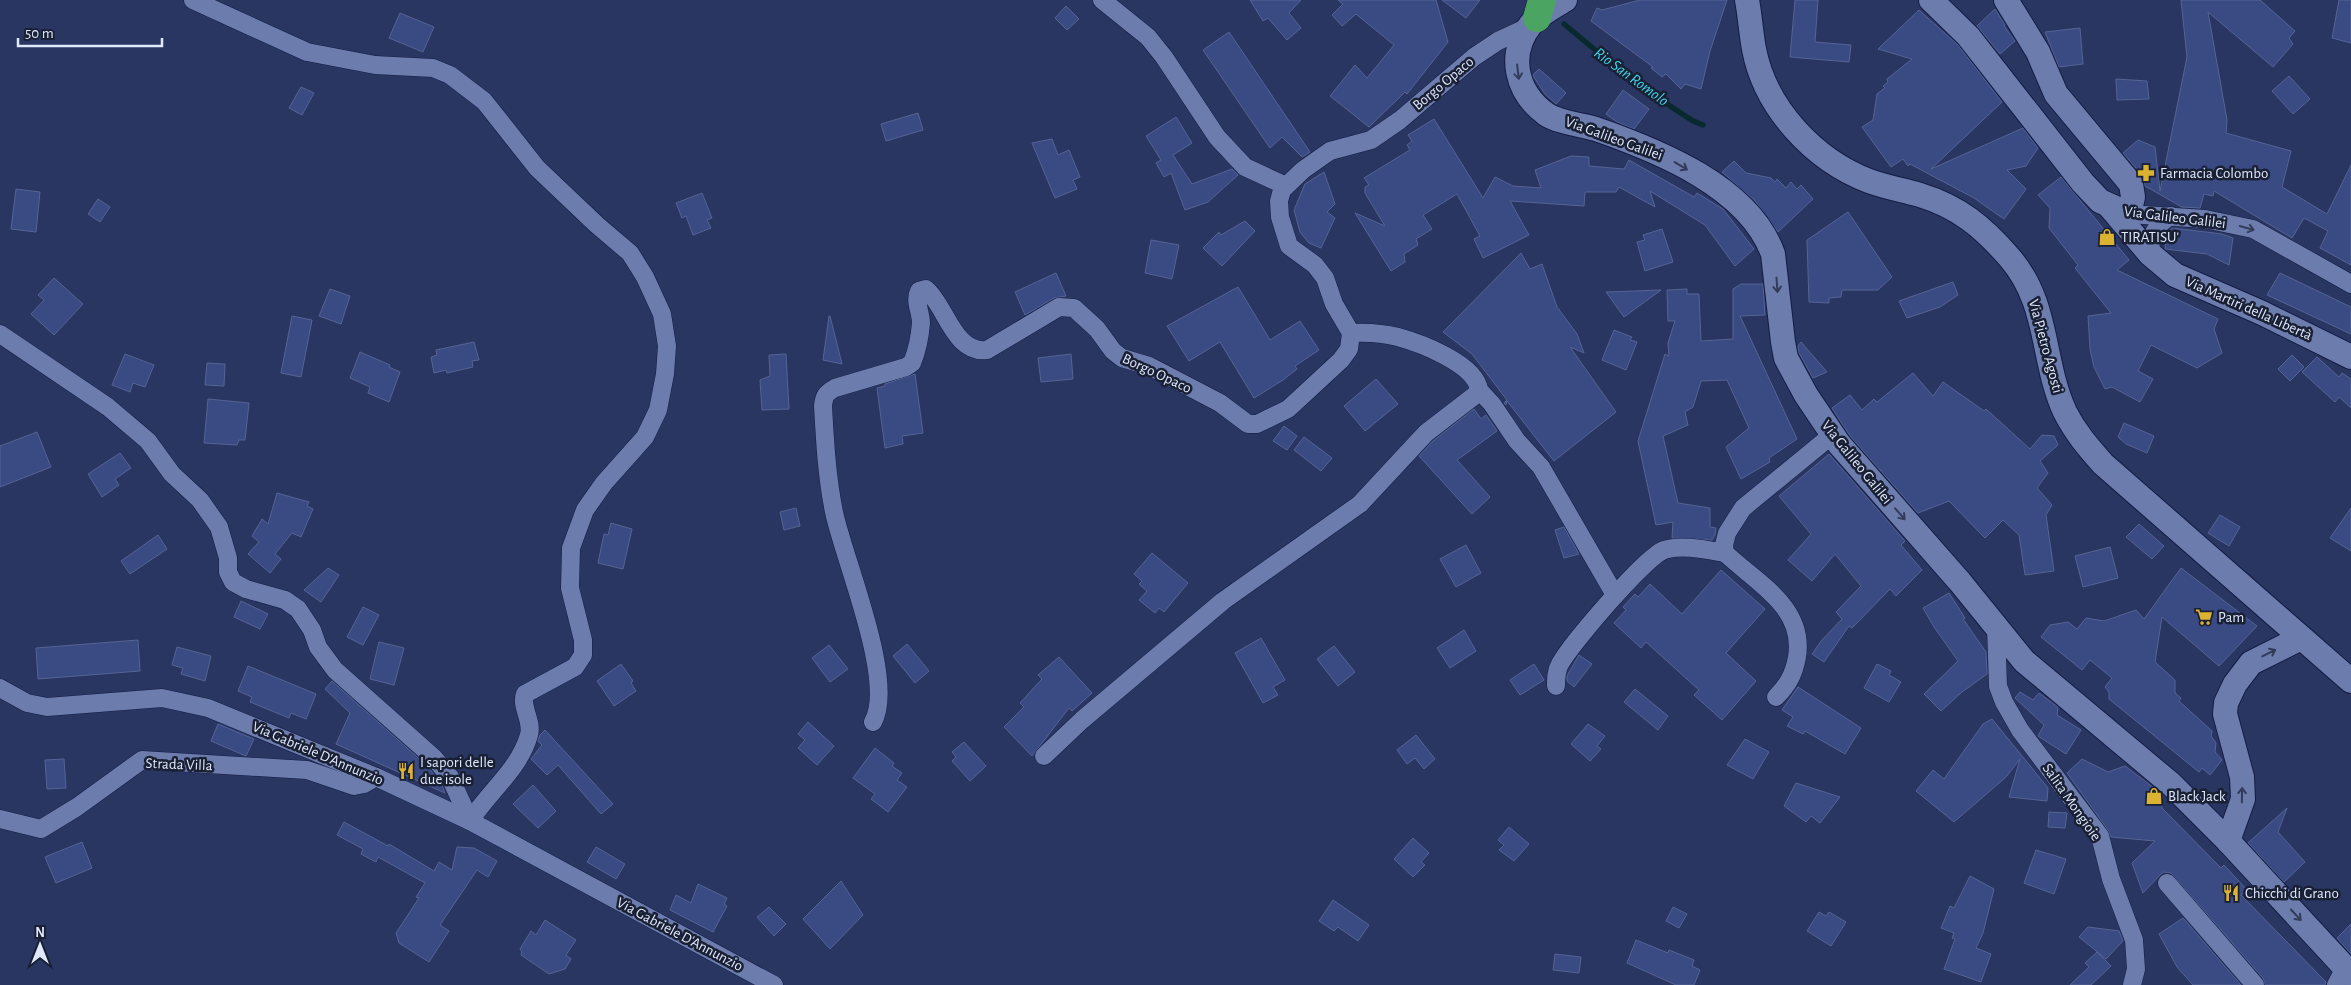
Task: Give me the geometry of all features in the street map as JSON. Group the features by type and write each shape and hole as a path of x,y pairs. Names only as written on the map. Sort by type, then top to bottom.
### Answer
{"main road":[{"name":"Via Pietro Agosti","path":"1747,0 1754,50 1768,88 1790,124 1823,156 1844,169 1869,181 1921,195 1947,205 1969,217 1991,237 2011,259 2038,306 2057,389 2064,411 2078,436 2103,464 2351,681"},
{"name":"Via Galileo Galilei","path":"1932,0 1968,36 2083,183 2100,201 2119,210"},
{"path":"2006,0 2038,52 2056,94 2131,184 2132,197 2119,210"},
{"name":"Via Galileo Galilei","path":"1547,8 1518,52 1517,68 1520,85 1527,98 1547,115 1642,146 1672,160 1733,199 1758,224 1769,241 1774,254 1786,358 1806,395 1832,435 2024,661 2171,784 2228,841"},
{"name":"Via Martiri della Libertà","path":"2119,210 2150,254 2175,275 2262,313 2351,357"},
{"path":"2301,638 2251,663 2239,678 2226,704 2225,714 2242,777 2243,799 2228,841 2344,976"}],"street":[{"path":"193,0 307,52 375,65 433,68 450,74 484,101 537,168 596,226 630,253 645,277 662,314 667,346 665,374 658,410 645,437 604,483 585,510 571,548 570,588 583,640 583,655 574,667 525,694 523,700 529,717 530,733 521,755 511,772 480,805 470,821"},
{"path":"1044,756 1082,720 1223,602 1360,504 1426,433 1474,396 1478,390 1478,382 1470,373 1456,362 1422,345 1397,336 1372,332 1351,333 1334,304 1325,278 1315,265 1289,246 1280,217 1280,200 1282,190 1286,186 1244,167 1217,137 1164,57 1148,38 1102,0"},
{"name":"Borgo Opaco","path":"1286,186 1303,170 1330,151 1371,140 1400,120 1474,57 1547,8"},
{"name":"Via Galileo Galilei","path":"2119,210 2205,219 2253,229 2351,284"},
{"path":"2150,254 2150,244 2154,232 2161,222 2171,216"},
{"name":"Borgo Opaco","path":"873,722 877,715 879,701 876,664 870,631 834,513 823,406 824,398 828,392 835,388 906,367 912,363 920,334 921,321 916,296 919,291 926,289 933,295 950,326 969,347 977,351 987,350 1059,307 1074,308 1097,329 1112,351 1122,358 1149,366 1220,403 1248,424 1256,424 1288,409 1341,360 1349,349 1351,333"},
{"path":"0,334 108,407 148,441 172,474 200,500 220,527 228,558 228,572 233,582 246,589 285,600 298,609 312,630 318,647 335,670 434,758 450,777 470,821"},
{"path":"1478,390 1492,404 1517,441 1541,466 1615,595"},
{"path":"1725,552 1724,545 1727,533 1743,508 1832,435"},
{"path":"1556,686 1556,674 1560,662 1615,595 1644,563 1664,550 1676,548 1725,552 1787,608 1797,628 1798,648 1794,671 1786,688 1776,697"},
{"name":"Salita Mongioie","path":"1996,626 1998,686 2004,702 2020,730 2100,836 2111,879 2134,940 2136,969 2132,985"},
{"name":"Via Gabriele D'Annunzio","path":"0,688 27,702 47,707 162,698 208,708 376,777 470,821 774,985"},
{"name":"Strada Villa","path":"0,819 41,830 77,807 142,760 307,770 354,786 364,784 376,777"},
{"path":"2166,883 2255,985"}],"building":[{"path":"1250,0 1301,0 1289,13 1301,28 1287,40 1268,18 1263,21"},
{"path":"1338,0 1436,0 1448,42 1407,94 1405,92 1369,127 1330,96 1355,65 1367,78 1394,45 1356,14 1342,26 1332,15 1343,4"},
{"path":"1442,0 1480,0 1466,18"},
{"path":"1640,0 1727,0 1710,51 1701,89 1685,84 1681,89 1666,74 1662,77 1651,68 1653,67 1591,21 1597,8 1602,10"},
{"path":"1795,0 1818,0 1815,42 1851,45 1849,62 1790,57"},
{"path":"2181,0 2260,0 2295,31 2289,38 2293,44 2273,67 2208,12 2227,120 2226,133 2291,151 2282,187 2327,214 2351,165 2351,265 2320,248 2328,231 2304,218 2292,238 2214,191 2213,196 2204,194 2200,208 2182,207 2145,186 2142,175 2123,153 2138,140 2155,147 2160,191 2187,57"},
{"path":"2339,0 2351,0 2351,43 2332,38"},
{"path":"1066,6 1079,19 1067,30 1055,18"},
{"path":"1995,9 2015,41 2000,54 1977,26"},
{"path":"1919,10 1958,45 2002,102 1931,169 2023,128 2038,148 2026,166 2007,170 2026,189 2004,219 1974,198 1910,164 1908,166 1903,159 1891,167 1862,127 1873,120 1877,94 1885,88 1883,86 1888,82 1887,79 1912,59 1878,49"},
{"path":"400,13 434,27 423,52 389,38"},
{"path":"2080,28 2083,64 2059,67 2045,32"},
{"path":"1229,32 1310,152 1302,157 1282,137 1270,148 1203,50"},
{"path":"1539,69 1566,93 1556,104 1545,94 1533,75"},
{"path":"2289,76 2310,99 2293,114 2272,91"},
{"path":"2116,79 2147,81 2149,99 2117,100"},
{"path":"301,87 314,93 302,115 289,108"},
{"path":"1623,90 1649,109 1634,129 1617,122 1606,114"},
{"path":"918,113 923,130 886,141 881,124"},
{"path":"1176,117 1192,143 1173,155 1192,184 1232,169 1238,175 1208,202 1185,210 1171,173 1164,177 1156,163 1161,160 1146,136"},
{"path":"1434,119 1483,198 1495,177 1513,186 1541,188 1535,170 1571,156 1589,157 1589,166 1624,169 1629,160 1694,197 1697,193 1723,209 1754,249 1735,266 1705,225 1650,191 1655,207 1619,187 1616,192 1585,192 1584,206 1510,201 1529,235 1483,258 1474,239 1480,236 1457,194 1423,215 1432,229 1416,239 1418,245 1404,254 1405,262 1391,271 1355,213 1385,226 1365,193 1365,187 1369,185 1364,178 1410,150 1407,145 1412,141 1408,135"},
{"path":"1052,139 1058,155 1069,150 1080,177 1073,180 1077,189 1055,198 1032,143"},
{"path":"1734,161 1746,173 1771,178 1775,182 1777,179 1786,188 1791,182 1797,189 1801,185 1813,199 1778,232 1755,201 1722,172"},
{"path":"1324,172 1335,204 1327,212 1335,218 1321,248 1309,243 1300,232 1294,210 1305,184"},
{"path":"2061,177 2129,260 2117,270 2218,319 2214,329 2222,353 2197,368 2151,345 2138,371 2153,379 2140,402 2112,387 2105,389 2094,367 2090,349 2088,316 2111,313 2075,268 2078,265 2049,228 2050,208 2038,195"},
{"path":"16,189 40,192 36,232 11,229"},
{"path":"702,193 712,218 707,220 711,228 693,235 686,216 682,218 676,203"},
{"path":"98,199 110,207 100,222 88,214"},
{"path":"1848,212 1892,277 1878,290 1842,290 1841,297 1829,298 1829,303 1809,302 1807,240"},
{"path":"1245,221 1255,231 1222,266 1203,248 1219,232 1221,235"},
{"path":"2173,228 2222,234 2233,238 2229,265 2207,254 2165,249 2167,232"},
{"path":"1662,229 1673,262 1645,271 1637,242 1645,240 1643,235"},
{"path":"1151,240 1179,245 1172,279 1145,273"},
{"path":"1521,253 1530,269 1542,264 1557,307 1577,334 1584,353 1570,347 1616,412 1554,461 1507,401 1506,405 1504,403 1507,400 1472,354 1443,332"},
{"path":"1056,273 1066,296 1054,298 1025,315 1015,292"},
{"path":"2280,273 2351,307 2351,334 2267,295"},
{"path":"54,278 83,304 54,335 31,314 44,300 38,295"},
{"path":"1953,282 1958,295 1940,307 1907,318 1899,301"},
{"path":"1741,284 1763,284 1765,315 1740,316 1797,439 1769,458 1770,462 1741,479 1726,447 1749,428 1727,380 1701,381 1693,407 1685,412 1688,425 1663,436 1678,503 1710,508 1710,527 1716,528 1715,535 1712,540 1672,538 1673,522 1656,525 1638,441 1665,354 1669,356 1668,343 1675,321 1668,321 1667,290 1687,289 1687,294 1699,294 1701,341 1733,339 1733,289"},
{"path":"1238,287 1270,340 1300,321 1319,350 1295,366 1297,369 1283,380 1254,398 1220,342 1189,361 1167,326"},
{"path":"330,289 350,296 341,324 319,316"},
{"path":"1661,290 1624,317 1606,292"},
{"path":"292,316 312,320 301,377 281,373"},
{"path":"830,316 842,364 823,360"},
{"path":"1614,330 1632,337 1630,340 1637,342 1626,370 1602,360"},
{"path":"474,342 479,360 472,361 473,367 447,373 446,370 434,373 431,357 437,355 436,350"},
{"path":"1801,342 1827,372 1813,378 1799,353 1798,346"},
{"path":"360,352 390,365 389,367 400,372 389,402 368,393 370,387 350,378"},
{"path":"125,354 154,365 145,387 133,383 130,392 112,385"},
{"path":"786,354 789,409 762,410 760,380 770,376 769,355"},
{"path":"1071,354 1073,379 1041,382 1038,358"},
{"path":"2292,355 2304,367 2290,381 2278,369"},
{"path":"2317,357 2339,377 2342,373 2351,379 2351,408 2339,397 2335,402 2302,372"},
{"path":"207,363 225,364 224,386 205,385"},
{"path":"1913,373 1933,396 1943,382 1984,411 1986,409 2030,449 2042,435 2054,436 2058,445 2040,461 2048,473 2037,488 2052,505 2046,515 2054,571 2025,575 2019,535 2003,520 1985,538 1949,501 1918,513 1850,436 1832,408 1850,395 1862,410 1874,399 1877,402"},
{"path":"915,374 923,433 902,436 903,444 885,448 877,388"},
{"path":"1376,379 1398,404 1365,431 1344,406"},
{"path":"208,399 249,403 245,440 239,440 237,445 204,443"},
{"path":"1474,409 1481,419 1486,415 1497,431 1457,460 1490,497 1472,514 1419,456 1433,441"},
{"path":"2124,423 2154,436 2147,453 2126,444 2118,437"},
{"path":"1284,426 1297,436 1287,450 1273,441"},
{"path":"37,432 51,467 0,487 0,446"},
{"path":"1304,437 1332,458 1321,471 1294,450"},
{"path":"120,453 131,468 115,479 119,485 102,497 88,474"},
{"path":"1829,454 1905,541 1901,545 1922,570 1896,596 1890,589 1852,628 1849,626 1824,662 1812,654 1822,640 1842,619 1836,612 1861,586 1835,554 1812,581 1788,560 1811,534 1779,496"},
{"path":"277,493 309,502 307,506 313,509 301,537 292,533 275,554 281,559 270,573 248,554 259,542 252,536 262,519 268,524"},
{"path":"796,508 800,526 784,530 780,512"},
{"path":"2351,508 2351,551 2330,538"},
{"path":"2220,515 2240,527 2229,546 2208,533"},
{"path":"611,523 632,529 623,569 598,563 604,534 608,535"},
{"path":"2139,524 2164,546 2152,559 2126,537"},
{"path":"1564,527 1579,554 1564,558 1555,530"},
{"path":"158,535 167,549 130,574 121,561"},
{"path":"1466,545 1481,573 1456,587 1440,559"},
{"path":"2110,547 2118,578 2083,587 2075,556"},
{"path":"1152,553 1188,583 1164,612 1159,608 1155,613 1139,600 1147,591 1139,584 1142,581 1134,574"},
{"path":"328,568 339,575 321,602 304,590"},
{"path":"2181,568 2257,626 2219,666 2162,617 2155,662 2175,680 2175,693 2181,698 2179,701 2212,731 2211,736 2216,743 2215,752 2222,760 2210,775 2202,768 2199,772 2109,699 2109,692 2105,687 2112,678 2090,660 2082,670 2041,637 2050,625 2068,622 2077,629 2086,618 2104,621 2136,610 2144,619"},
{"path":"1721,570 1765,609 1726,653 1756,681 1722,720 1694,695 1699,690 1646,642 1641,648 1614,623 1626,610 1623,607 1635,594 1638,597 1650,584 1682,614"},
{"path":"1949,593 1965,618 1963,619 1986,652 1987,674 1962,692 1941,711 1924,694 1958,661 1923,608"},
{"path":"241,601 268,614 260,629 234,617"},
{"path":"363,607 379,615 363,645 347,637"},
{"path":"1464,630 1476,651 1450,668 1437,648"},
{"path":"1261,638 1285,680 1273,687 1278,695 1263,703 1235,653"},
{"path":"138,640 140,671 38,679 36,648"},
{"path":"379,642 404,648 394,685 370,679"},
{"path":"907,644 929,671 915,683 893,656"},
{"path":"829,645 848,669 830,682 812,658"},
{"path":"1334,646 1355,672 1338,686 1317,659"},
{"path":"177,647 211,656 205,681 181,674 183,668 172,665"},
{"path":"1579,655 1592,664 1574,687 1567,681 1567,676"},
{"path":"1059,657 1092,693 1072,711 1069,708 1032,756 1004,727 1024,707 1020,703 1042,679 1038,675"},
{"path":"621,664 633,681 631,683 636,691 614,706 597,681"},
{"path":"1534,664 1544,680 1520,695 1510,680"},
{"path":"1877,664 1891,671 1889,675 1901,682 1889,702 1864,688"},
{"path":"248,666 316,694 306,719 291,713 289,718 250,702 252,697 238,691"},
{"path":"332,681 426,765 441,783 445,793 336,744 350,713 325,689"},
{"path":"1798,687 1861,728 1845,754 1805,731 1803,734 1787,726 1793,717 1782,710"},
{"path":"1635,689 1668,716 1658,730 1624,702"},
{"path":"2020,692 2033,700 2039,693 2058,707 2057,715 2081,730 2066,754 2038,736 2044,725 2015,698"},
{"path":"1992,719 2048,788 2047,801 2009,797 2020,759 2006,777 1954,822 1916,791 1933,770 1944,779 1983,724"},
{"path":"808,722 834,746 817,765 798,748 805,740 798,734"},
{"path":"218,724 254,739 246,756 211,741"},
{"path":"1588,724 1605,736 1597,746 1601,749 1590,761 1571,744"},
{"path":"545,730 613,804 601,814 558,765 547,775 531,759 542,745 538,741 540,735"},
{"path":"1416,735 1435,759 1424,769 1415,758 1407,764 1397,750"},
{"path":"1745,739 1769,752 1753,779 1727,765"},
{"path":"964,742 986,766 970,781 952,761 956,757 952,752"},
{"path":"875,748 894,763 892,766 902,773 897,780 907,787 888,812 871,799 875,794 853,778"},
{"path":"64,759 66,788 47,789 45,760"},
{"path":"2082,759 2108,772 2125,766 2162,794 2162,808 2221,868 2224,865 2247,890 2241,895 2326,982 2325,985 2265,985 2263,978 2171,873 2164,872 2143,893 2132,863 2155,841 2111,837 2067,773"},
{"path":"1796,783 1840,797 1820,823 1811,816 1806,822 1784,806"},
{"path":"533,785 556,811 538,828 513,804"},
{"path":"2287,808 2278,832 2305,862 2284,882 2248,843"},
{"path":"2049,812 2067,813 2065,828 2048,827"},
{"path":"344,822 388,846 389,844 434,871 439,862 452,870 457,847 474,848 497,861 488,877 477,870 440,925 449,931 429,962 399,943 396,933 419,898 416,897 425,883 378,857 376,862 361,854 363,849 337,835"},
{"path":"1509,827 1529,844 1514,861 1499,850 1504,845 1498,840"},
{"path":"1413,838 1429,853 1421,862 1425,865 1413,877 1394,859"},
{"path":"82,842 92,868 56,883 45,857"},
{"path":"596,847 625,864 616,879 587,862"},
{"path":"2036,850 2066,859 2054,894 2024,883"},
{"path":"1970,876 1994,889 1983,933 1976,948 1991,954 1981,982 1944,969 1955,939 1952,938 1954,933 1941,928 1950,906 1954,908"},
{"path":"841,881 863,915 830,949 803,919"},
{"path":"698,884 727,898 724,904 727,906 713,932 670,910 676,895 691,903"},
{"path":"1333,900 1369,925 1358,941 1338,927 1334,931 1319,921"},
{"path":"769,907 786,924 774,936 757,917"},
{"path":"1673,907 1687,914 1679,928 1666,921"},
{"path":"1819,912 1826,916 1829,912 1846,922 1831,946 1807,931"},
{"path":"2183,918 2241,985 2193,985 2177,967 2159,934"},
{"path":"545,920 576,940 566,955 571,959 565,969 549,974 521,955 520,949 531,931 536,935"},
{"path":"2351,924 2351,954 2337,938"},
{"path":"2088,927 2119,931 2123,941 2106,959 2079,937"},
{"path":"1636,940 1668,953 1669,950 1694,960 1692,966 1700,970 1694,985 1676,985 1627,963"},
{"path":"2097,952 2111,966 2091,985 2070,985 2089,967 2085,963"},
{"path":"1555,954 1581,957 1579,973 1553,970"}],"waterway":[{"name":"Rio San Romolo","path":"1564,24 1635,83 1693,121 1703,125"}],"place":[{"name":"Farmacia Colombo","path":"2146,173"},
{"name":"TIRATISU'","path":"2107,237"},
{"name":"Pam","path":"2204,617"},
{"name":"I sapori delle due isole","path":"406,771"},
{"name":"Black Jack","path":"2154,796"},
{"name":"Chicchi di Grano","path":"2231,893"}]}
